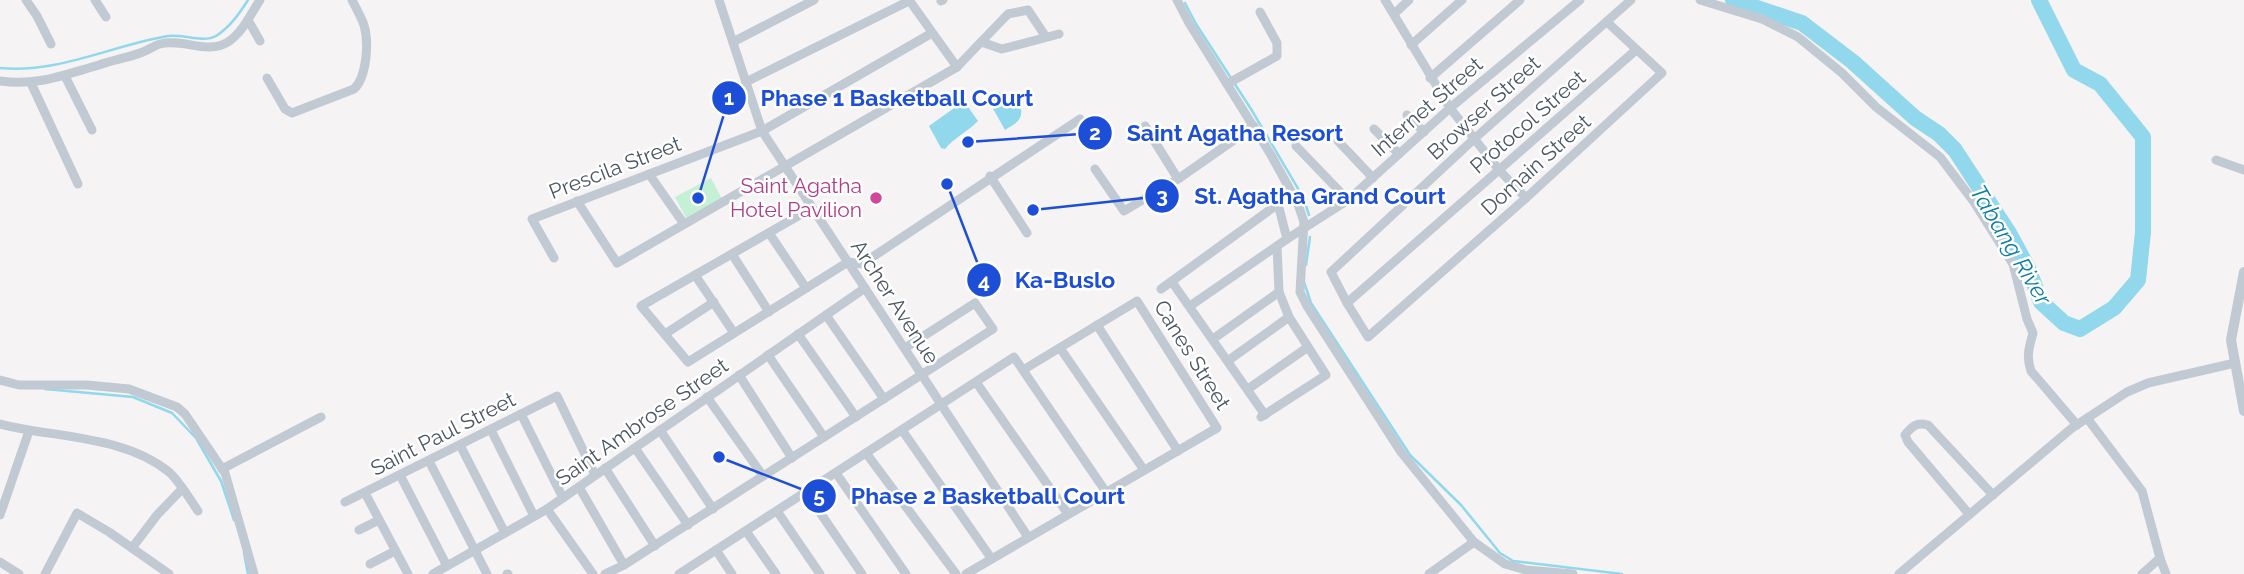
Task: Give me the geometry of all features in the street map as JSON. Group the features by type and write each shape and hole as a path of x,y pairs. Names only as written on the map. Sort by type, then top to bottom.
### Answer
{"street":[{"path":"26,0 51,44"},
{"path":"95,0 106,17"},
{"path":"0,81 31,83 65,76 141,53 159,44 180,42 207,48 216,47 229,41 246,25 260,0"},
{"path":"267,78 285,109 292,113 354,89 363,75 366,41 365,27 352,0"},
{"name":"Archer Avenue","path":"719,0 762,131 1028,537"},
{"path":"733,42 814,0"},
{"path":"746,82 909,0 957,67"},
{"path":"1178,0 1189,23 1231,82 1292,192 1304,222 1300,292 1401,453 1474,542 1505,564 1526,570 1573,574"},
{"path":"1385,0 1450,108 1499,170 1526,198"},
{"path":"1394,14 1409,0"},
{"path":"1411,45 1462,0"},
{"path":"1430,78 1520,0"},
{"name":"Internet Street","path":"1190,306 1348,200 1450,108 1580,0"},
{"name":"Browser Street","path":"1347,303 1331,272 1474,139 1631,0"},
{"path":"1700,0 1762,19 1798,37 1842,73 1876,107 1940,157 1974,202 2013,264 2033,333 2028,361 2031,371 2077,425"},
{"path":"577,201 617,263 957,67 1008,14 1028,10 1046,37"},
{"path":"1231,82 1277,56 1278,43 1260,12"},
{"path":"248,20 260,41"},
{"path":"1607,22 1636,50"},
{"name":"Prescila Street","path":"554,258 532,219 762,131 932,33"},
{"path":"981,42 1002,49 1059,34"},
{"name":"Domain Street","path":"1347,303 1368,337 1526,198 1662,73 1636,50"},
{"name":"Protocol Street","path":"1347,303 1636,50"},
{"path":"65,76 92,130"},
{"path":"31,83 78,184"},
{"path":"1407,115 1424,132"},
{"path":"812,208 641,306 688,362 848,262 862,264 990,176 1080,119"},
{"path":"1145,126 1178,179"},
{"path":"1095,169 1124,211 1178,179 1254,126"},
{"path":"1374,129 1399,154"},
{"path":"1338,141 1373,178"},
{"path":"1296,146 1348,200"},
{"path":"2216,160 2244,170"},
{"path":"649,174 684,224"},
{"path":"990,176 1027,233"},
{"path":"1161,289 1278,204 1287,239"},
{"path":"769,233 806,288"},
{"path":"1172,282 1229,360 1263,416 1326,376 1289,317 1279,292 1277,246"},
{"path":"732,254 769,312"},
{"path":"2244,272 2231,340 2244,411"},
{"path":"695,275 734,333"},
{"name":"Saint Ambrose Street","path":"433,574 547,509 865,288"},
{"path":"1213,339 1279,292"},
{"name":"Canes Street","path":"1097,325 1137,301 1217,428 1178,451"},
{"path":"665,334 714,302"},
{"path":"605,574 655,546 993,329 975,303 905,348"},
{"path":"826,314 884,399"},
{"path":"1229,360 1289,317"},
{"path":"966,574 1178,451 1097,325 1023,370"},
{"path":"798,334 856,417"},
{"path":"1248,389 1308,347"},
{"path":"1060,348 1144,470"},
{"path":"768,355 824,437"},
{"path":"684,573 1014,357 1106,492"},
{"path":"1899,574 2077,425 2127,392 2148,383 2235,363"},
{"path":"739,375 792,458"},
{"path":"0,380 19,385 87,384 129,389 177,407 185,414 222,469 254,574"},
{"path":"976,382 1068,514"},
{"name":"Saint Paul Street","path":"345,502 557,396 595,475"},
{"path":"707,397 763,476"},
{"path":"521,414 563,498"},
{"path":"222,469 321,417"},
{"path":"2087,418 2142,491 2166,574"},
{"path":"1969,514 1908,442 1906,435 1912,426 1921,423 1928,425 1993,495"},
{"path":"0,424 127,449 149,458 172,474 198,511"},
{"path":"491,430 534,516"},
{"path":"660,430 713,509"},
{"path":"902,430 991,558"},
{"path":"0,515 29,431"},
{"path":"460,445 505,533"},
{"path":"635,447 688,525"},
{"path":"866,453 957,574"},
{"path":"429,461 487,574"},
{"path":"605,468 655,546"},
{"path":"836,473 906,574"},
{"path":"400,475 447,566"},
{"path":"0,483 11,485"},
{"path":"579,487 624,565"},
{"path":"132,548 182,489"},
{"path":"806,492 862,574"},
{"path":"365,493 408,574"},
{"path":"547,509 593,574"},
{"path":"776,511 820,574"},
{"path":"46,574 76,513 169,574"},
{"path":"359,530 379,520"},
{"path":"746,531 776,574"},
{"path":"1429,574 1474,542"},
{"path":"716,550 732,574"},
{"path":"370,564 395,551"},
{"path":"2142,574 2160,558"},
{"path":"0,562 19,574"}],"green space":[{"path":"711,178 722,199 686,218 675,197"}],"water":[{"path":"999,92 1006,95 1008,104 1021,109 1019,120 1005,130 987,98"},
{"path":"964,101 978,121 945,149 941,148 929,126"}],"waterway":[{"path":"0,68 43,67 168,36 211,38 230,24 248,0"},
{"name":"Tabang River","path":"1733,0 1802,23 1853,62 1915,118 1939,134 1955,150 2009,233 2028,268 2041,302 2064,323 2080,329 2114,308 2138,280 2143,232 2143,137 2100,84 2074,70 2039,0"},
{"path":"1185,3 1303,197 1309,215"},
{"path":"1306,265 1310,237"},
{"path":"1304,282 1311,303 1410,455 1461,505 1500,553 1513,561 1622,574"},
{"path":"45,389 133,397 172,413 196,438 221,481 234,520"},
{"path":"244,553 248,574"}],"place":[{"name":"Saint Agatha Resort","path":"968,142"},
{"name":"Ka-Buslo","path":"947,184"},
{"name":"Phase 1 Basketball Court","path":"698,198"},
{"name":"Saint Agatha Hotel Pavilion","path":"876,198"},
{"name":"St. Agatha Grand Court","path":"1033,210"},
{"name":"Phase 2 Basketball Court","path":"719,457"}]}
